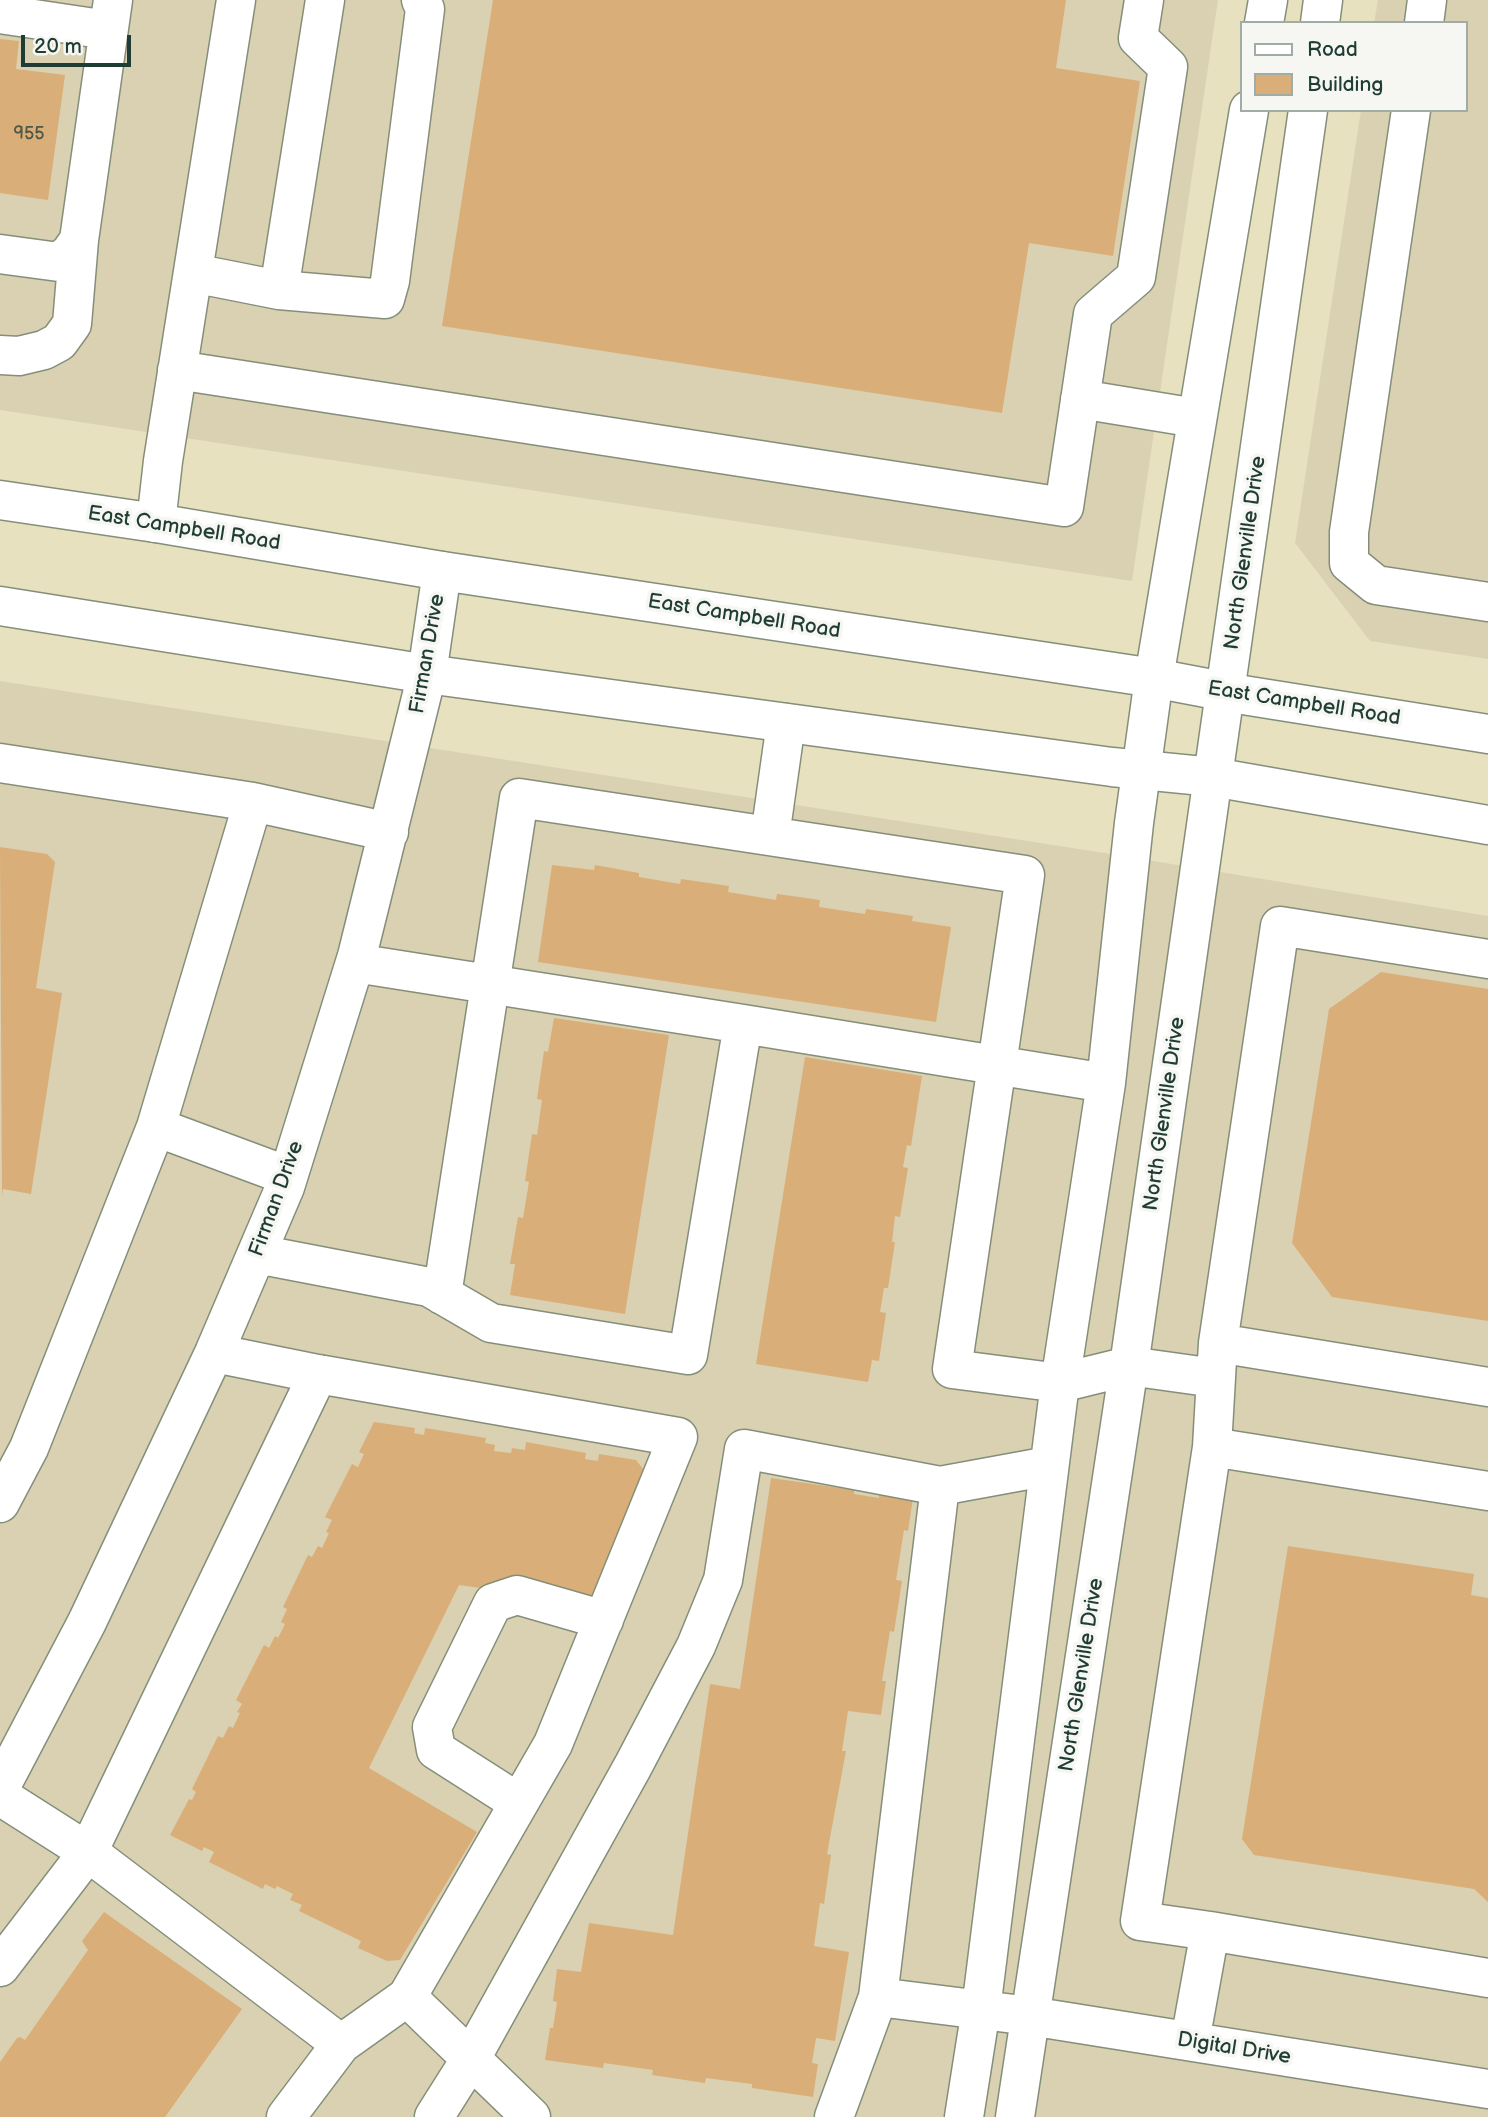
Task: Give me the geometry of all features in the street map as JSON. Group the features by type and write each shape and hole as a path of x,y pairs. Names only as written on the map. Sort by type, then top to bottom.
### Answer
{"street":[{"path":"156,523 163,461 236,0"},
{"path":"279,289 325,0"},
{"path":"193,273 279,289 385,299 390,281 425,9 421,0"},
{"path":"177,370 1064,507 1093,314 1136,277 1168,67 1138,38 1144,0"},
{"path":"1264,21 1268,0"},
{"path":"1320,21 1323,0"},
{"path":"1424,21 1427,0"},
{"path":"0,14 111,15 79,240 72,324 59,342 44,350 19,356 0,355"},
{"path":"964,2117 981,2009 1060,1383 1106,1083 1154,678 1249,112"},
{"name":"North Glenville Drive","path":"1015,2117 1129,1366 1308,112"},
{"path":"1411,112 1349,532 1349,563 1376,585 1488,602"},
{"path":"0,254 59,262 79,240"},
{"path":"1080,399 1196,418"},
{"name":"East Campbell Road","path":"0,500 156,523 442,572 1154,678 1488,734"},
{"name":"Firman Drive","path":"0,1788 87,1622 214,1353 288,1176 355,963 427,674 442,572"},
{"path":"0,606 427,674 1141,770 1213,777 1488,825"},
{"path":"770,836 786,723"},
{"path":"0,763 253,802 388,832"},
{"path":"442,1295 519,798 1025,875 952,1369 1060,1383 1129,1366 1217,1361 1488,1387"},
{"path":"0,1503 29,1448 156,1127 253,802"},
{"path":"1488,958 1280,926 1217,1361 1212,1447 1140,1921 1488,1978"},
{"path":"355,963 1106,1083"},
{"path":"257,1254 429,1287 491,1323 688,1354 743,1024"},
{"path":"156,1127 288,1176"},
{"path":"214,1353 318,1374 678,1437 553,1744 519,1803 407,1997 341,2044 286,2117"},
{"path":"0,1967 88,1852 318,1374"},
{"path":"1212,1447 1488,1491"},
{"path":"434,2117 470,2060 633,1766 696,1646 723,1580 744,1449 940,1486 1049,1466"},
{"path":"834,2117 878,1997 940,1486"},
{"path":"519,1803 436,1750 432,1727 493,1603 517,1595 604,1620"},
{"path":"0,1796 88,1852 341,2044"},
{"path":"1190,2042 1210,1931"},
{"path":"407,1997 470,2060 513,2109"},
{"name":"Digital Drive","path":"878,1997 1030,2016 1488,2089"}],"shaded area":[{"path":"0,0 1218,0 1132,581 0,410"},
{"path":"1378,0 1488,0 1488,659 1370,641 1295,543 1361,112 1467,112 1467,21 1374,21"},
{"path":"0,681 1111,854 1488,916 1488,2117 0,2117"}],"building":[{"path":"493,0 1066,0 1056,68 1140,81 1113,256 1029,243 1002,413 442,326"},
{"path":"0,39 19,41 16,69 65,75 48,200 0,193"},
{"path":"0,847 47,854 55,862 36,988 62,993 31,1194 3,1189 2,1196"},
{"path":"552,865 594,870 595,865 639,873 639,877 680,884 681,879 729,886 728,892 776,900 777,894 820,900 819,907 865,914 866,909 913,916 912,921 951,927 936,1022 538,962"},
{"path":"1381,972 1488,989 1488,1321 1332,1297 1292,1243 1329,1009"},
{"path":"554,1018 669,1035 625,1314 510,1295 515,1264 510,1264 518,1217 523,1218 529,1182 525,1181 532,1134 537,1135 542,1100 537,1099 544,1051 548,1052"},
{"path":"805,1057 922,1076 911,1146 907,1145 903,1167 908,1168 900,1217 895,1216 892,1242 895,1242 888,1288 884,1288 880,1312 886,1313 879,1361 872,1360 868,1382 756,1364"},
{"path":"374,1422 415,1428 414,1433 424,1435 425,1428 486,1438 485,1443 495,1445 494,1451 511,1453 512,1448 525,1450 526,1442 586,1453 585,1459 598,1461 599,1454 636,1460 647,1474 589,1603 459,1585 369,1768 477,1832 400,1960 387,1961 358,1948 361,1941 299,1911 302,1905 290,1900 293,1894 277,1886 275,1889 265,1884 263,1889 209,1862 214,1852 204,1847 202,1851 170,1835 189,1799 192,1800 196,1792 192,1789 218,1736 223,1738 229,1726 233,1728 242,1704 236,1700 264,1645 269,1648 285,1624 281,1622 287,1609 283,1607 308,1555 312,1557 318,1546 322,1548 332,1520 325,1517 352,1464 358,1467 364,1454 359,1452"},
{"path":"771,1478 854,1490 854,1494 879,1498 879,1493 913,1498 908,1531 904,1530 896,1580 902,1581 894,1632 890,1631 882,1681 886,1681 881,1715 848,1711 842,1751 846,1751 827,1854 831,1855 824,1904 820,1903 814,1946 849,1952 835,2041 816,2038 812,2063 818,2064 813,2097 752,2088 752,2084 706,2078 705,2083 652,2075 653,2070 604,2063 603,2068 545,2060 557,2002 553,2001 557,1969 581,1972 589,1923 673,1935 710,1684 740,1689"},
{"path":"1288,1546 1474,1574 1471,1595 1488,1598 1488,1902 1474,1889 1254,1855 1242,1839"},
{"path":"104,1912 242,2009 165,2117 0,2117 0,2062 17,2038 25,2040 88,1950 82,1941"}]}
